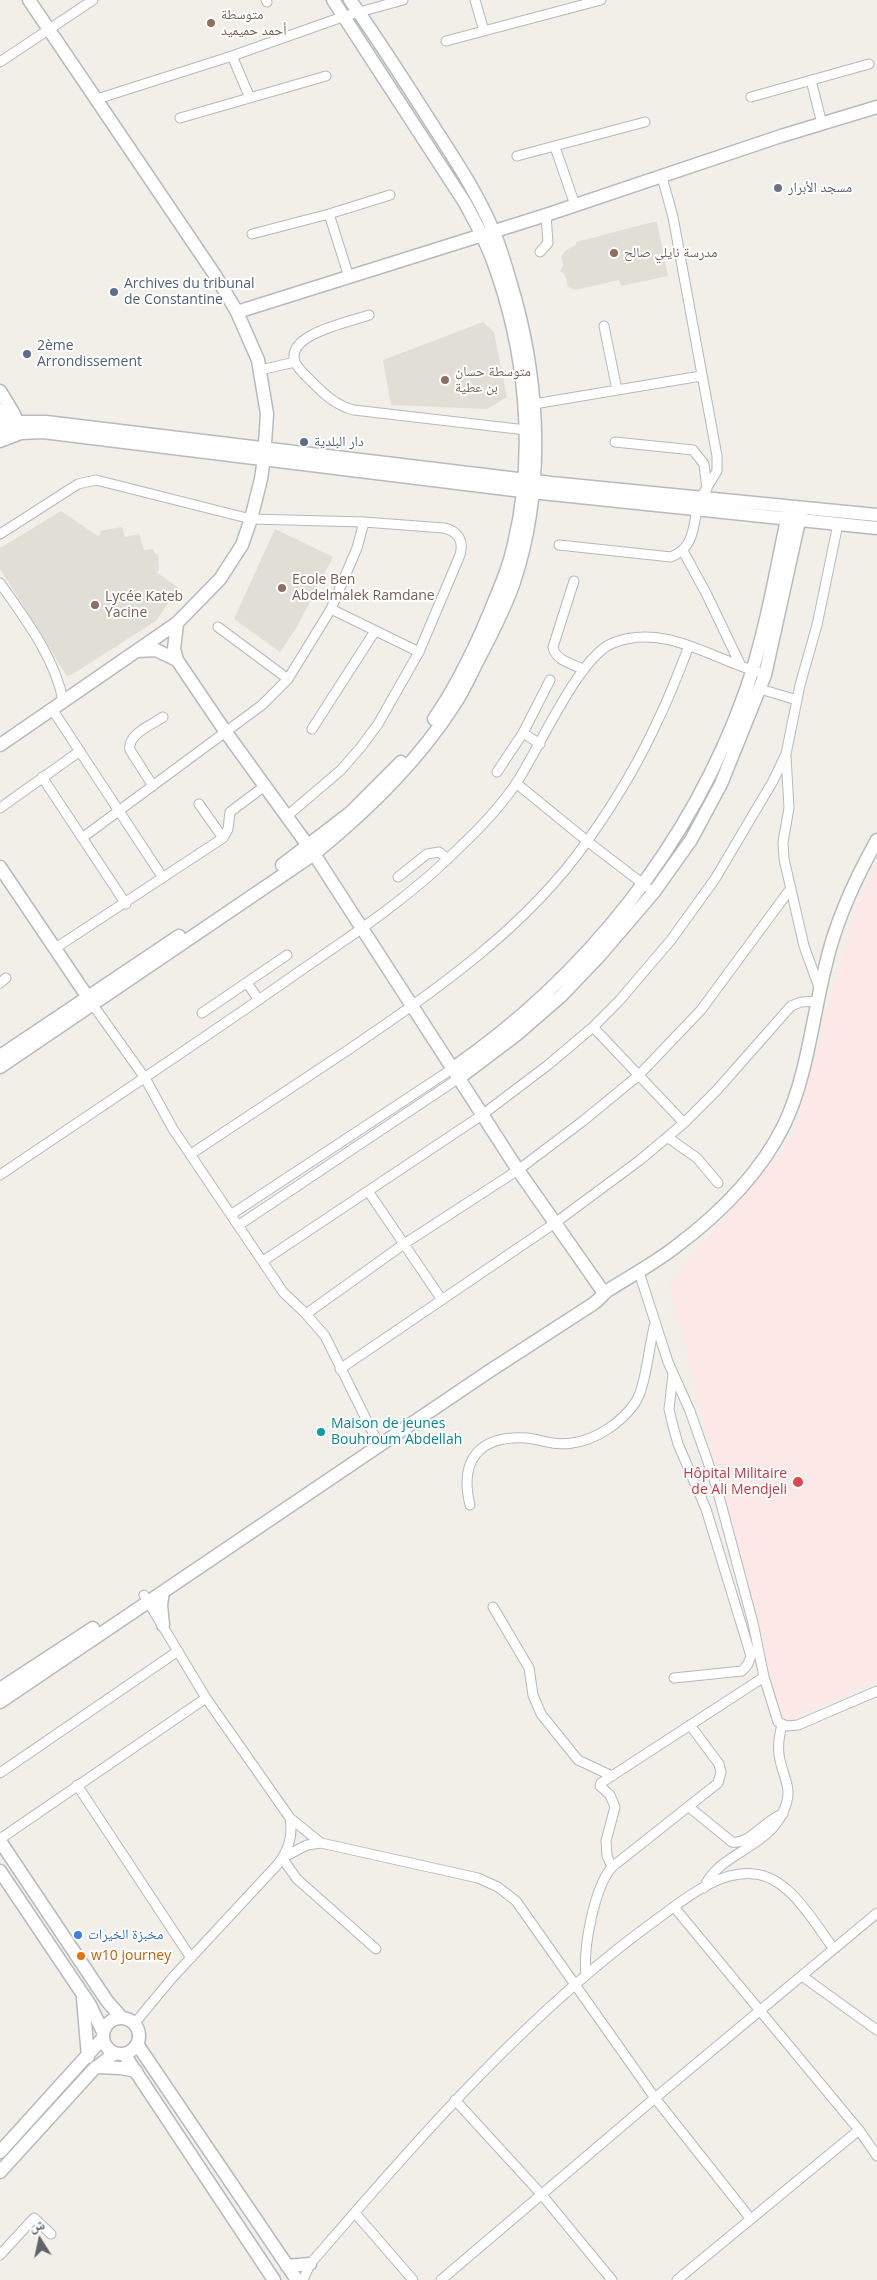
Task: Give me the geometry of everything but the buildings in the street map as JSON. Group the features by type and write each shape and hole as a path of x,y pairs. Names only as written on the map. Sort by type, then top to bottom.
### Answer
{"main road":[{"path":"0,745 177,623 220,579 242,545 251,520 265,453 267,414 260,370 248,334 237,312 97,99 29,0"},
{"path":"333,0 465,203 488,233 493,261 511,320 521,373 528,486"},
{"path":"0,1067 90,1001 311,850 402,761 450,696 476,645 501,586 514,546 528,486 534,404 530,361 523,328 488,233 455,160 350,0"},
{"path":"237,312 546,215 877,107"},
{"path":"0,391 8,430"},
{"path":"2,408 8,430"},
{"path":"2,408 36,422 528,486 702,498 795,512 877,515"},
{"path":"8,430 36,422"},
{"path":"8,430 265,453"},
{"path":"795,512 838,524 877,528"},
{"path":"649,888 696,803 723,748 795,512"},
{"path":"455,1074 549,992 649,888 691,840 716,792 765,675 795,512"},
{"path":"177,623 174,649 177,660 225,731 266,785 311,850 518,1170 604,1293"},
{"path":"136,651 156,650 177,660"},
{"path":"0,1702 375,1437 587,1299 604,1293 639,1272 672,1249 707,1220 750,1176 770,1149 784,1124 795,1096 830,949 843,908 860,870 877,840"},
{"path":"0,867 90,1001"},
{"path":"0,1056 90,1001"},
{"path":"0,1689 147,1598 163,1592 464,1388 593,1304 604,1293"},
{"path":"163,1592 160,1605 163,1625"},
{"path":"0,1840 107,2001 122,2018 134,2024 139,2033 137,2044 132,2050 119,2054 96,2067 0,2172"},
{"path":"0,1870 95,2014 107,2047 119,2054 136,2071 274,2280"},
{"path":"82,1993 88,2056"},
{"path":"0,2152 88,2056 103,2035 108,2023 122,2018"},
{"path":"137,2044 297,2280"},
{"path":"96,2067 136,2071"},
{"path":"287,2266 310,2264"}],"street":[{"path":"0,62 93,0"},
{"path":"97,99 232,56 345,16 403,0"},
{"path":"475,0 484,31"},
{"path":"446,41 601,0"},
{"path":"232,56 250,98"},
{"path":"751,97 869,64"},
{"path":"180,118 326,76"},
{"path":"811,80 822,124"},
{"path":"517,156 645,122"},
{"path":"555,146 575,205"},
{"path":"662,177 673,217 718,463 714,478 702,498"},
{"path":"252,234 329,214 390,195"},
{"path":"329,214 349,277"},
{"path":"540,252 546,247 549,237 546,215"},
{"path":"369,315 301,340 294,354 295,362 319,390 337,404 348,409 526,430"},
{"path":"604,326 617,390"},
{"path":"260,370 295,362"},
{"path":"534,404 701,376"},
{"path":"560,545 666,557 683,551 692,539 702,498 704,464 694,450 615,442"},
{"path":"0,534 72,487 90,481 102,481 251,520 364,522 444,528 450,529 460,537 462,543 460,555 419,652 378,724 361,748 341,770 287,816"},
{"path":"82,838 262,705 288,679 331,609 357,548 364,522"},
{"path":"263,1261 482,1115 593,1027 619,1001 665,947 715,879 773,781 786,754 797,700 817,625 838,524"},
{"path":"683,551 747,669"},
{"path":"574,581 553,647 554,652 560,658 583,669"},
{"path":"0,583 35,632 60,685 63,700"},
{"path":"331,609 419,652"},
{"path":"218,627 288,679"},
{"path":"312,729 375,630"},
{"path":"0,1175 92,1109 145,1078 402,900 484,824 516,783 583,669 601,649 612,643 630,638 648,637 670,640 765,675"},
{"path":"191,1154 413,1006 510,927 550,886 587,841 627,781 658,720 688,646"},
{"path":"497,772 523,733 550,680"},
{"path":"760,689 797,700"},
{"path":"52,710 164,878"},
{"path":"153,786 130,750 129,743 135,735 163,717"},
{"path":"523,733 540,744"},
{"path":"0,808 80,751"},
{"path":"340,1370 555,1224 610,1184 684,1122 750,1054 792,1006 819,996 804,946 782,848 789,808 786,754"},
{"path":"42,777 126,904"},
{"path":"516,783 587,841 649,888"},
{"path":"54,949 126,904 223,838 228,829 230,812 266,785"},
{"path":"199,804 223,838"},
{"path":"398,878 430,852 439,852 448,859"},
{"path":"306,1314 404,1244 518,1170 583,1122 639,1075 701,1010 791,888"},
{"path":"202,1013 287,956"},
{"path":"247,983 260,1000"},
{"path":"90,1001 145,1078 173,1129 283,1292 306,1314 324,1336 375,1437"},
{"path":"593,1027 684,1122"},
{"path":"232,1214 455,1074"},
{"path":"239,1225 455,1074"},
{"path":"667,1137 703,1164 718,1183"},
{"path":"368,1191 442,1300"},
{"path":"639,1272 673,1374 690,1411 716,1485 753,1623 764,1677 775,1714 782,1725 779,1736 780,1760 786,1775 788,1800 783,1814 773,1828 752,1847 719,1866 704,1888"},
{"path":"470,1506 466,1492 467,1469 476,1451 487,1445 511,1439 529,1438 559,1444 573,1443 605,1431 635,1404 642,1391 655,1322"},
{"path":"673,1374 669,1409 673,1426 678,1444 706,1509 751,1656 748,1664 742,1671 674,1678"},
{"path":"147,1598 206,1698 290,1818 321,1843"},
{"path":"493,1607 529,1668 532,1695 541,1714 578,1760 612,1776"},
{"path":"0,1774 178,1651"},
{"path":"612,1867 607,1856 606,1841 615,1807 610,1795 600,1786 612,1776 764,1677"},
{"path":"782,1725 798,1726 877,1691"},
{"path":"0,1840 77,1785 206,1698"},
{"path":"586,1975 585,1956 588,1937 601,1885 612,1867 690,1807 718,1782 721,1772 719,1764 690,1726"},
{"path":"77,1785 191,1958"},
{"path":"690,1807 732,1842 753,1834 772,1817 783,1814"},
{"path":"134,2024 282,1858 290,1842 292,1828 290,1818"},
{"path":"282,1858 307,1845 321,1843 468,1875 498,1888 523,1909 655,2098 750,2218"},
{"path":"282,1858 297,1879 376,1949"},
{"path":"303,2280 310,2264 455,2100 521,2034 617,1947 674,1906 704,1888 728,1877 744,1874 761,1874 776,1880 789,1891 834,1949"},
{"path":"674,1906 859,2130 877,2156"},
{"path":"441,2280 877,1913"},
{"path":"802,1976 877,2030"},
{"path":"455,2100 542,2195 612,2280"},
{"path":"677,2280 859,2130"},
{"path":"355,2213 413,2280"},
{"path":"0,2255 34,2218 51,2234"}],"shaded area":[{"name":"مدرسة نايلي صالح","path":"657,222 668,276 621,286 619,280 575,290 568,287 565,275 560,271 563,265 561,257 566,250 576,245 576,242"},
{"name":"متوسطة حسان بن عطية","path":"483,322 494,332 507,397 487,409 391,405 383,360"},
{"name":"Lycée Kateb Yacine","path":"61,511 98,536 101,534 100,531 122,527 125,537 139,534 144,550 153,549 155,554 158,554 159,571 156,572 179,588 156,621 67,676 0,569 0,548"},
{"name":"Ecole Ben Abdelmalek Ramdane","path":"275,529 333,557 297,627 280,652 234,619"},
{"name":"Hôpital Militaire de Ali Mendjeli","path":"877,862 877,1680 781,1724 669,1284 792,1138 858,900"}],"place":[{"name":"متوسطة أحمد حميميد","path":"211,23"},
{"name":"مسجد الأبرار","path":"778,188"},
{"name":"مدرسة نايلي صالح","path":"614,253"},
{"name":"Archives du tribunal de Constantine","path":"114,292"},
{"name":"2ème Arrondissement","path":"27,354"},
{"name":"متوسطة حسان بن عطية","path":"445,380"},
{"name":"دار البلدية","path":"304,442"},
{"name":"Ecole Ben Abdelmalek Ramdane","path":"282,588"},
{"name":"Lycée Kateb Yacine","path":"95,605"},
{"name":"Maison de jeunes Bouhroum Abdellah","path":"321,1432"},
{"name":"Hôpital Militaire de Ali Mendjeli","path":"798,1482"},
{"name":"مخبزة الخيرات","path":"78,1935"},
{"name":"w10 journey","path":"81,1956"}]}
